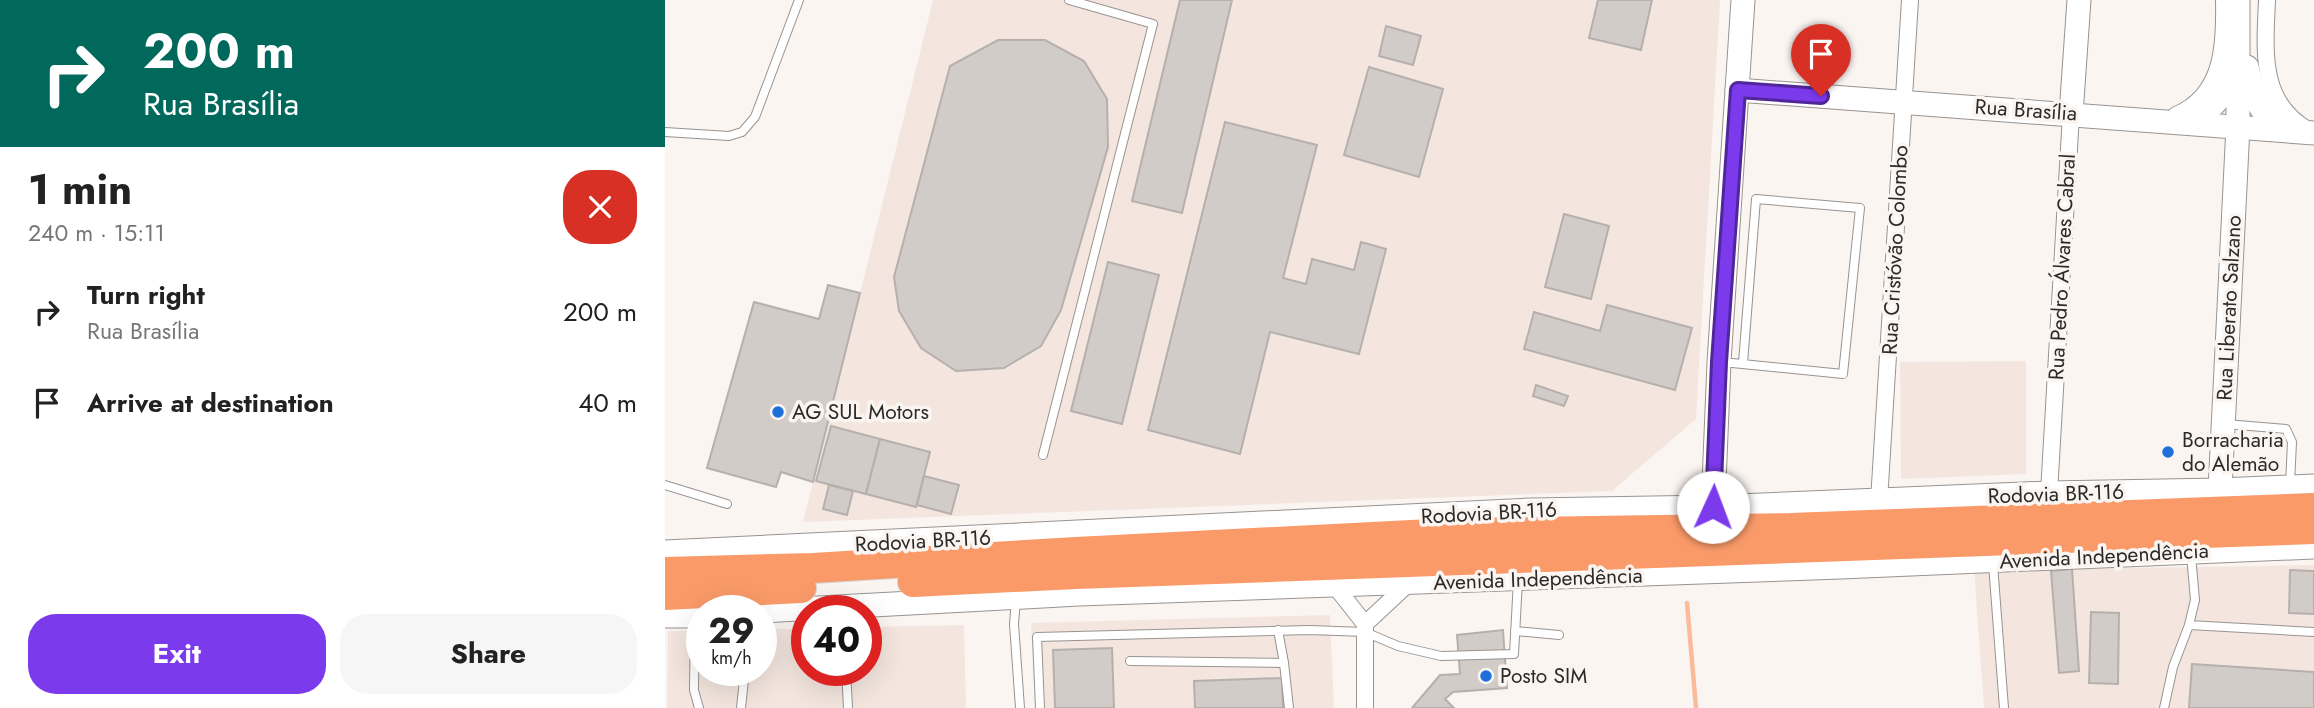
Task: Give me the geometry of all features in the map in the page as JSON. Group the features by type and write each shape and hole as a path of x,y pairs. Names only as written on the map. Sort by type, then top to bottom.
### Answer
{"highway":[{"name":"Rodovia BR-116","path":"665,572 813,568 1450,533 1791,528 2314,508"},
{"path":"1450,533 1532,510"},
{"name":"Rodovia BR-116","path":"665,595 1076,574 2314,529"},
{"path":"1760,550 1841,568"}],"main road":[{"path":"1713,507 1719,362 1743,0"},
{"name":"Rua Pedro Álvares Cabral","path":"2071,114 2079,0"},
{"path":"2238,0 2242,62 2263,112 2277,127 2285,130"},
{"path":"2168,121 2187,119 2209,110 2225,91 2242,62 2249,0"},
{"name":"Rua Liberato Salzano","path":"2220,490 2242,62"},
{"name":"Rua Brasília","path":"1738,90 2314,133"},
{"name":"Rodovia BR-116","path":"665,552 853,545 1532,510 1713,507 2049,493 2314,486"},
{"name":"Avenida Independência","path":"882,606 1016,597 1841,568 2314,547"},
{"path":"665,616 686,617"}],"street":[{"name":"Rua Cristóvão Colombo","path":"1879,501 1910,0"},
{"path":"2168,121 2193,105 2215,80 2224,48 2224,0"},
{"path":"2267,0 2265,54 2268,78 2284,109 2302,127 2314,133"},
{"name":"Rua Pedro Álvares Cabral","path":"2049,493 2071,114"},
{"path":"1365,628 1409,583"},
{"path":"1335,586 1365,628 1365,708"}],"lane":[{"path":"665,132 729,136 742,132 755,117 799,0"},
{"path":"1043,455 1153,24 1069,0"},
{"path":"1107,10 1110,0"},
{"path":"1719,362 1843,374 1860,208 1756,199 1743,363"},
{"path":"2223,424 2286,429 2292,442 2289,487"},
{"path":"665,485 727,504"},
{"path":"2164,708 2173,667 2195,600 2191,552"},
{"path":"1993,561 2004,708"},
{"path":"1040,708 1037,637 1365,628 1398,646 1441,656 1514,654 1518,580"},
{"path":"1016,597 1014,624 1020,708"},
{"path":"2189,625 2314,632"},
{"path":"1278,631 1289,708"},
{"path":"1515,631 1559,635"},
{"path":"1131,661 1284,663"},
{"path":"694,686 699,708"},
{"path":"741,708 743,686"},
{"path":"847,686 848,708"}],"shaded area":[{"path":"933,0 1720,0 1696,419 1612,491 803,522"},
{"path":"2026,361 2026,474 1901,479 1900,362"},
{"path":"2314,565 2314,708 1984,708 1974,570"},
{"path":"1330,615 1334,708 1035,708 1031,623"},
{"path":"964,625 966,708 667,708 668,631 686,631 686,686 777,686 777,629 791,629 791,686 882,686 882,627"}],"building":[{"path":"1180,0 1232,0 1182,213 1132,201"},
{"path":"1598,0 1652,0 1641,50 1589,38"},
{"path":"1386,26 1421,36 1413,65 1379,56"},
{"path":"998,40 1045,40 1084,61 1107,99 1108,147 1061,310 1041,346 1004,368 956,371 921,348 899,311 894,277 950,66"},
{"path":"1369,67 1443,89 1419,177 1344,155"},
{"path":"1225,122 1317,145 1283,278 1306,284 1312,259 1354,270 1361,242 1386,249 1359,354 1270,332 1240,454 1148,430"},
{"path":"1564,214 1609,226 1591,299 1545,287"},
{"path":"1108,262 1159,275 1122,424 1071,411"},
{"path":"828,285 860,293 813,482 781,472 776,487 707,468 754,302 819,319"},
{"path":"1607,305 1692,328 1675,390 1524,349 1534,312 1600,331"},
{"path":"1536,385 1568,396 1564,406 1533,396"},
{"path":"831,426 880,439 866,494 816,481"},
{"path":"880,439 930,452 916,507 866,494"},
{"path":"924,476 959,485 951,514 917,505"},
{"path":"829,485 853,491 847,515 823,509"},
{"path":"2072,569 2079,671 2059,673 2051,571"},
{"path":"2290,570 2314,571 2314,614 2289,613"},
{"path":"2091,612 2119,613 2118,684 2089,683"},
{"path":"1503,630 1507,688 1453,692 1445,699 1454,708 1412,708 1440,675 1460,674 1457,635"},
{"path":"1112,648 1114,708 1055,708 1053,650"},
{"path":"2192,664 2314,672 2314,708 2189,708"},
{"path":"1282,678 1283,708 1195,708 1194,681"}],"waterway":[{"path":"1687,603 1696,708"}],"place":[{"name":"AG SUL Motors","path":"778,412"},
{"name":"Borracharia do Alemão","path":"2168,452"},
{"name":"Posto SIM","path":"1486,676"}],"route":[{"path":"1713,507 1719,362 1738,90 1821,96"}]}
